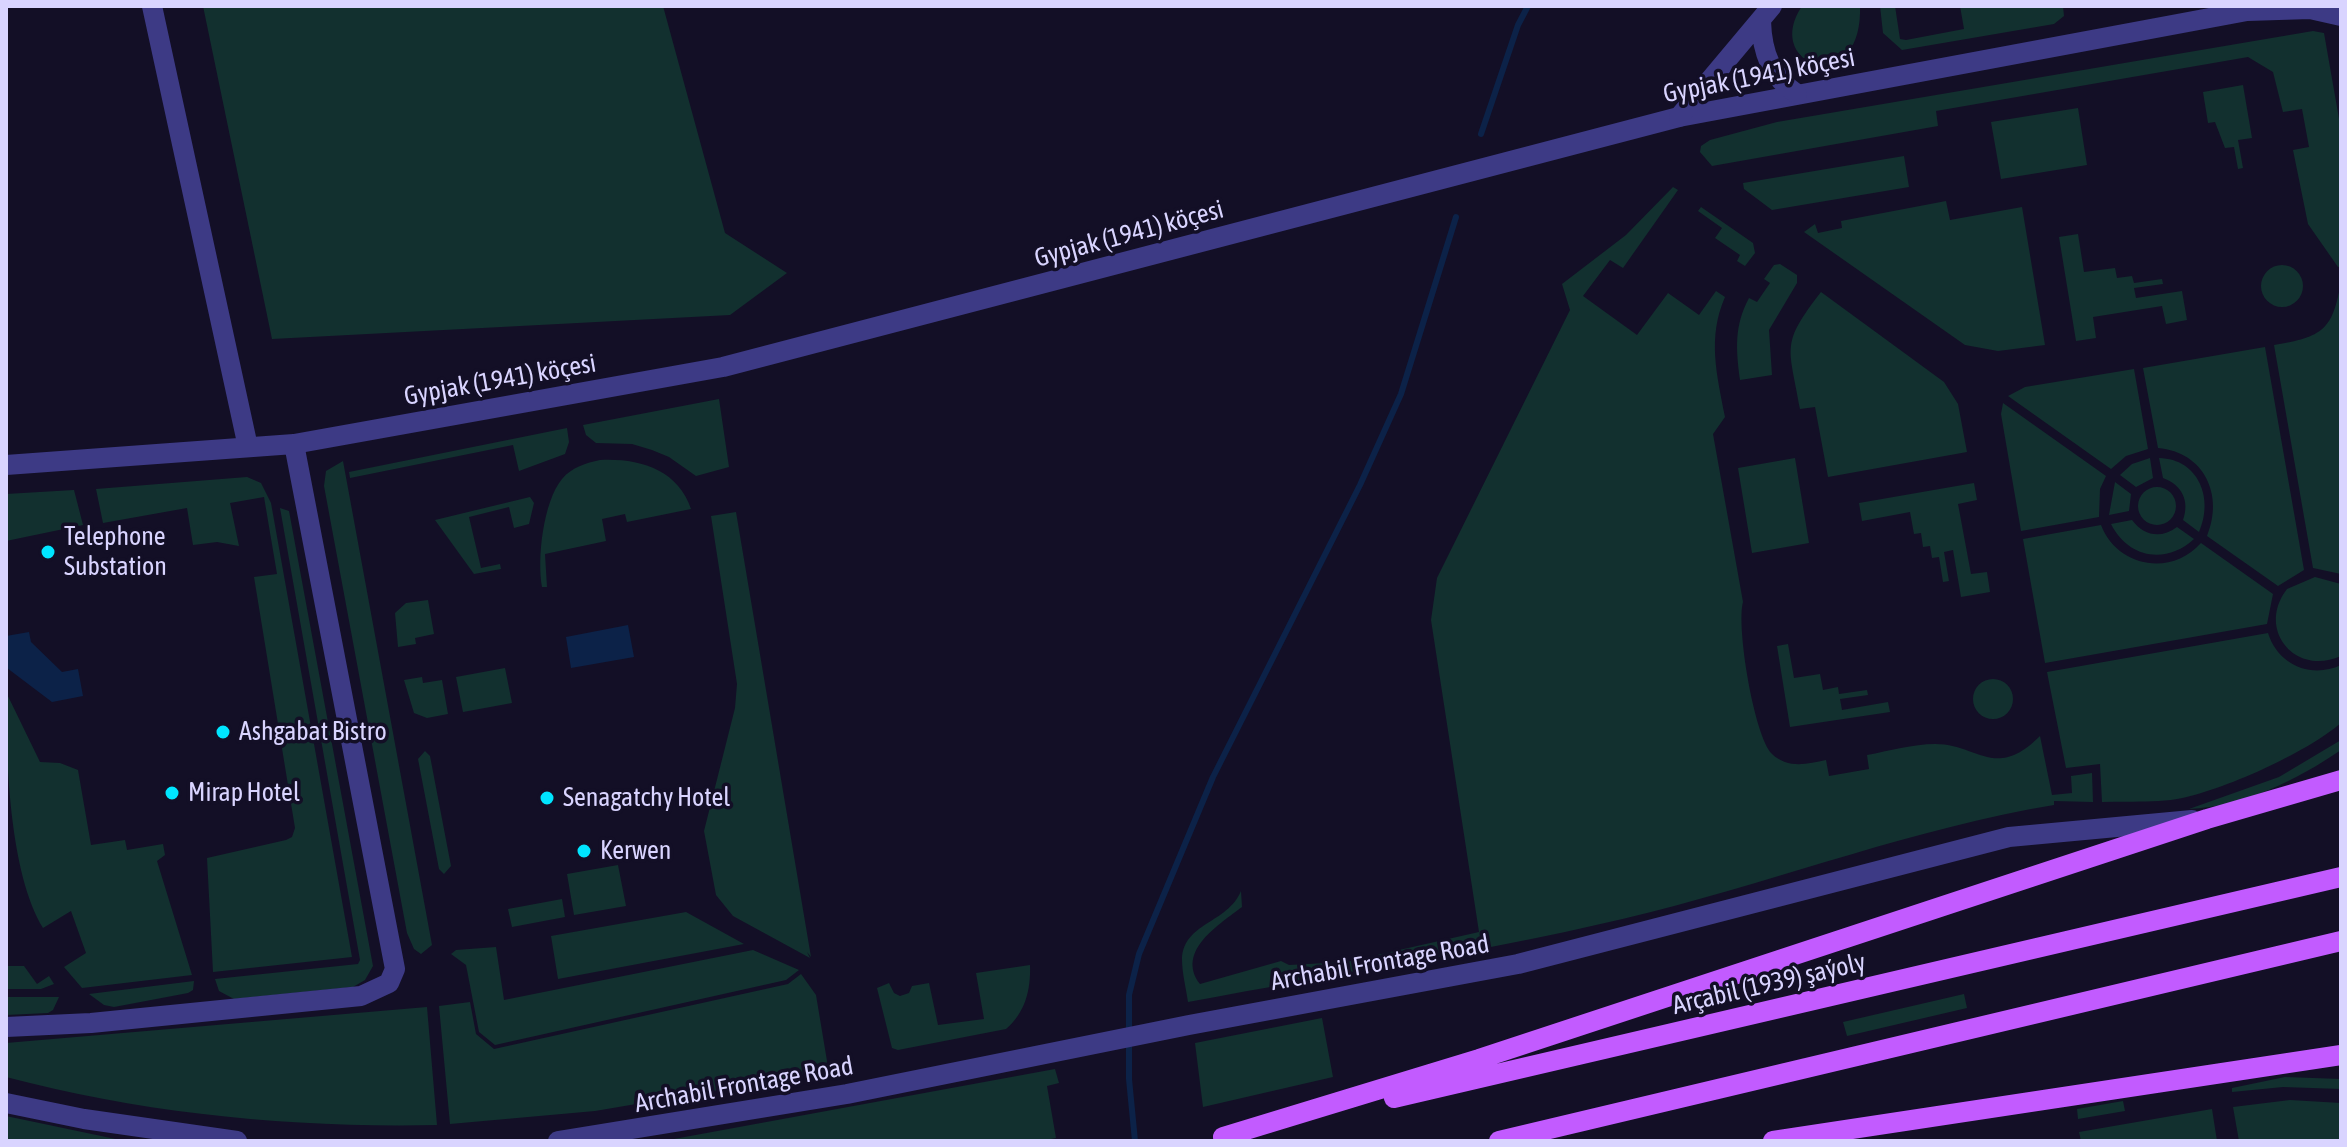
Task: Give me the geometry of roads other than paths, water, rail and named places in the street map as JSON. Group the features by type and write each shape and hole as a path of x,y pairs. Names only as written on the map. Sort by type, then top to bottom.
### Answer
{"main road":[{"path":"1216,1139 1479,1059 2207,819 2338,779"},
{"name":"Arçabil (1939) şaýoly","path":"1216,1139 2341,877"},
{"path":"1499,1141 2338,941"},
{"path":"1773,1141 2341,1055"},
{"path":"2276,1066 2341,1068"}],"street":[{"path":"152,6 248,447"},
{"name":"Gypjak (1941) köçesi","path":"6,465 294,444 723,367 1679,117 2252,9 2310,9 2341,16"},
{"path":"1767,14 1762,38 1773,72 1797,94"},
{"path":"1679,117 1767,14"},
{"path":"6,1027 91,1023 361,996 389,983 395,969 294,444"},
{"name":"Archabil Frontage Road","path":"558,1141 847,1094 1189,1025 1518,964 2009,837 2086,827 2207,819"},
{"path":"6,1103 84,1119 237,1141"}],"water":[{"path":"628,625 634,657 571,668 566,637"},
{"path":"29,632 31,642 62,672 78,669 83,696 52,702 7,668 6,636"}],"waterway":[{"path":"1481,134 1518,25 1528,6"},
{"path":"1135,1141 1129,1079 1129,995 1139,954 1213,777 1360,485 1401,394 1456,217"}],"place":[{"name":"Telephone Substation","path":"48,552"},
{"name":"Ashgabat Bistro","path":"223,732"},
{"name":"Mirap Hotel","path":"172,793"},
{"name":"Senagatchy Hotel","path":"547,798"},
{"name":"Kerwen","path":"584,851"}]}
